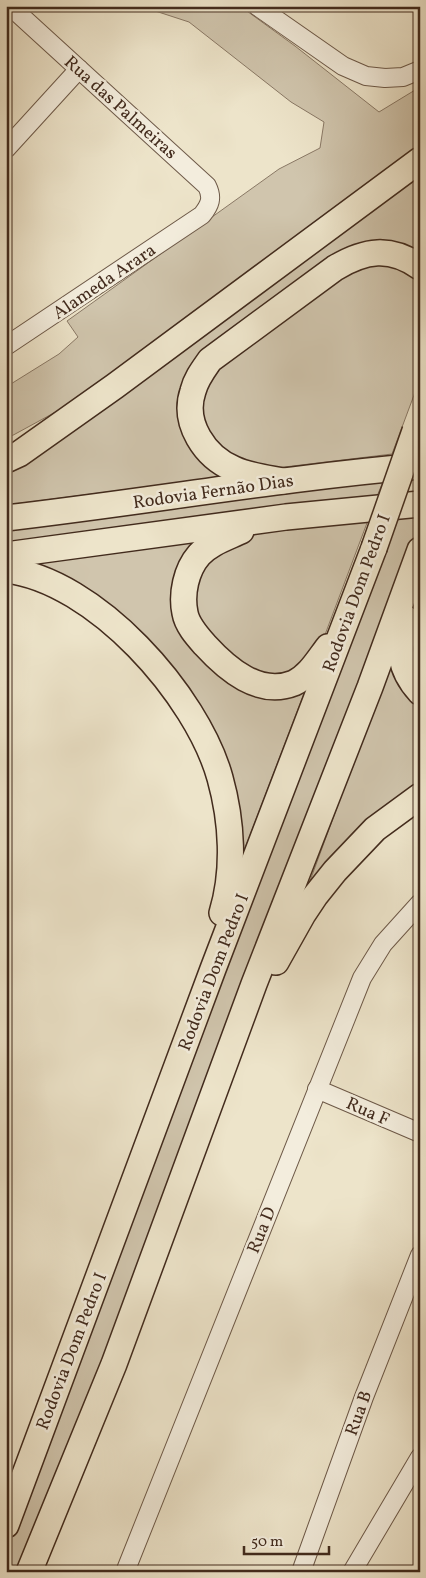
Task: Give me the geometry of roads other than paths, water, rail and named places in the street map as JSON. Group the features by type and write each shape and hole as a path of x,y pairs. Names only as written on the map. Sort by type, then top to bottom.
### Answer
{"highway":[{"path":"6,460 18,454 115,386 420,160"},
{"path":"283,481 235,470 217,460 202,445 196,434 190,404 192,392 198,378 210,360 349,259 366,253 383,252 411,260 420,267"},
{"name":"Rodovia Dom Pedro I","path":"6,1525 213,969 347,621 417,425"},
{"name":"Rodovia Fernão Dias","path":"6,518 134,503 283,481 420,466"},
{"name":"Rodovia Fernão Dias","path":"6,555 286,517 420,504"},
{"path":"286,517 248,528 212,543 198,556 188,575 183,595 185,615 195,634 222,663 234,672 250,681 266,686 281,686 295,683 309,673 347,621"},
{"path":"418,556 400,648 403,665 409,680 420,692"},
{"path":"29,1572 114,1364 254,984 366,696 418,556"},
{"path":"6,570 40,577 78,597 101,613 149,660 180,696 197,723 210,749 220,777 230,834 230,864 227,891 215,929 212,949 213,969"},
{"path":"254,984 267,974 279,959 303,914 335,871 374,829 420,796"}],"street":[{"name":"Rua das Palmeiras","path":"10,6 207,186 210,200 208,208 202,215"},
{"path":"261,8 343,66 366,76 403,77 420,70"},
{"path":"6,148 78,69"},
{"name":"Alameda Arara","path":"6,346 202,215"},
{"name":"Rua D","path":"125,1572 362,978 382,944 420,903"},
{"name":"Rua F","path":"317,1088 420,1133"},
{"name":"Rua B","path":"301,1572 364,1397 420,1256"},
{"path":"352,1572 420,1457"}]}
